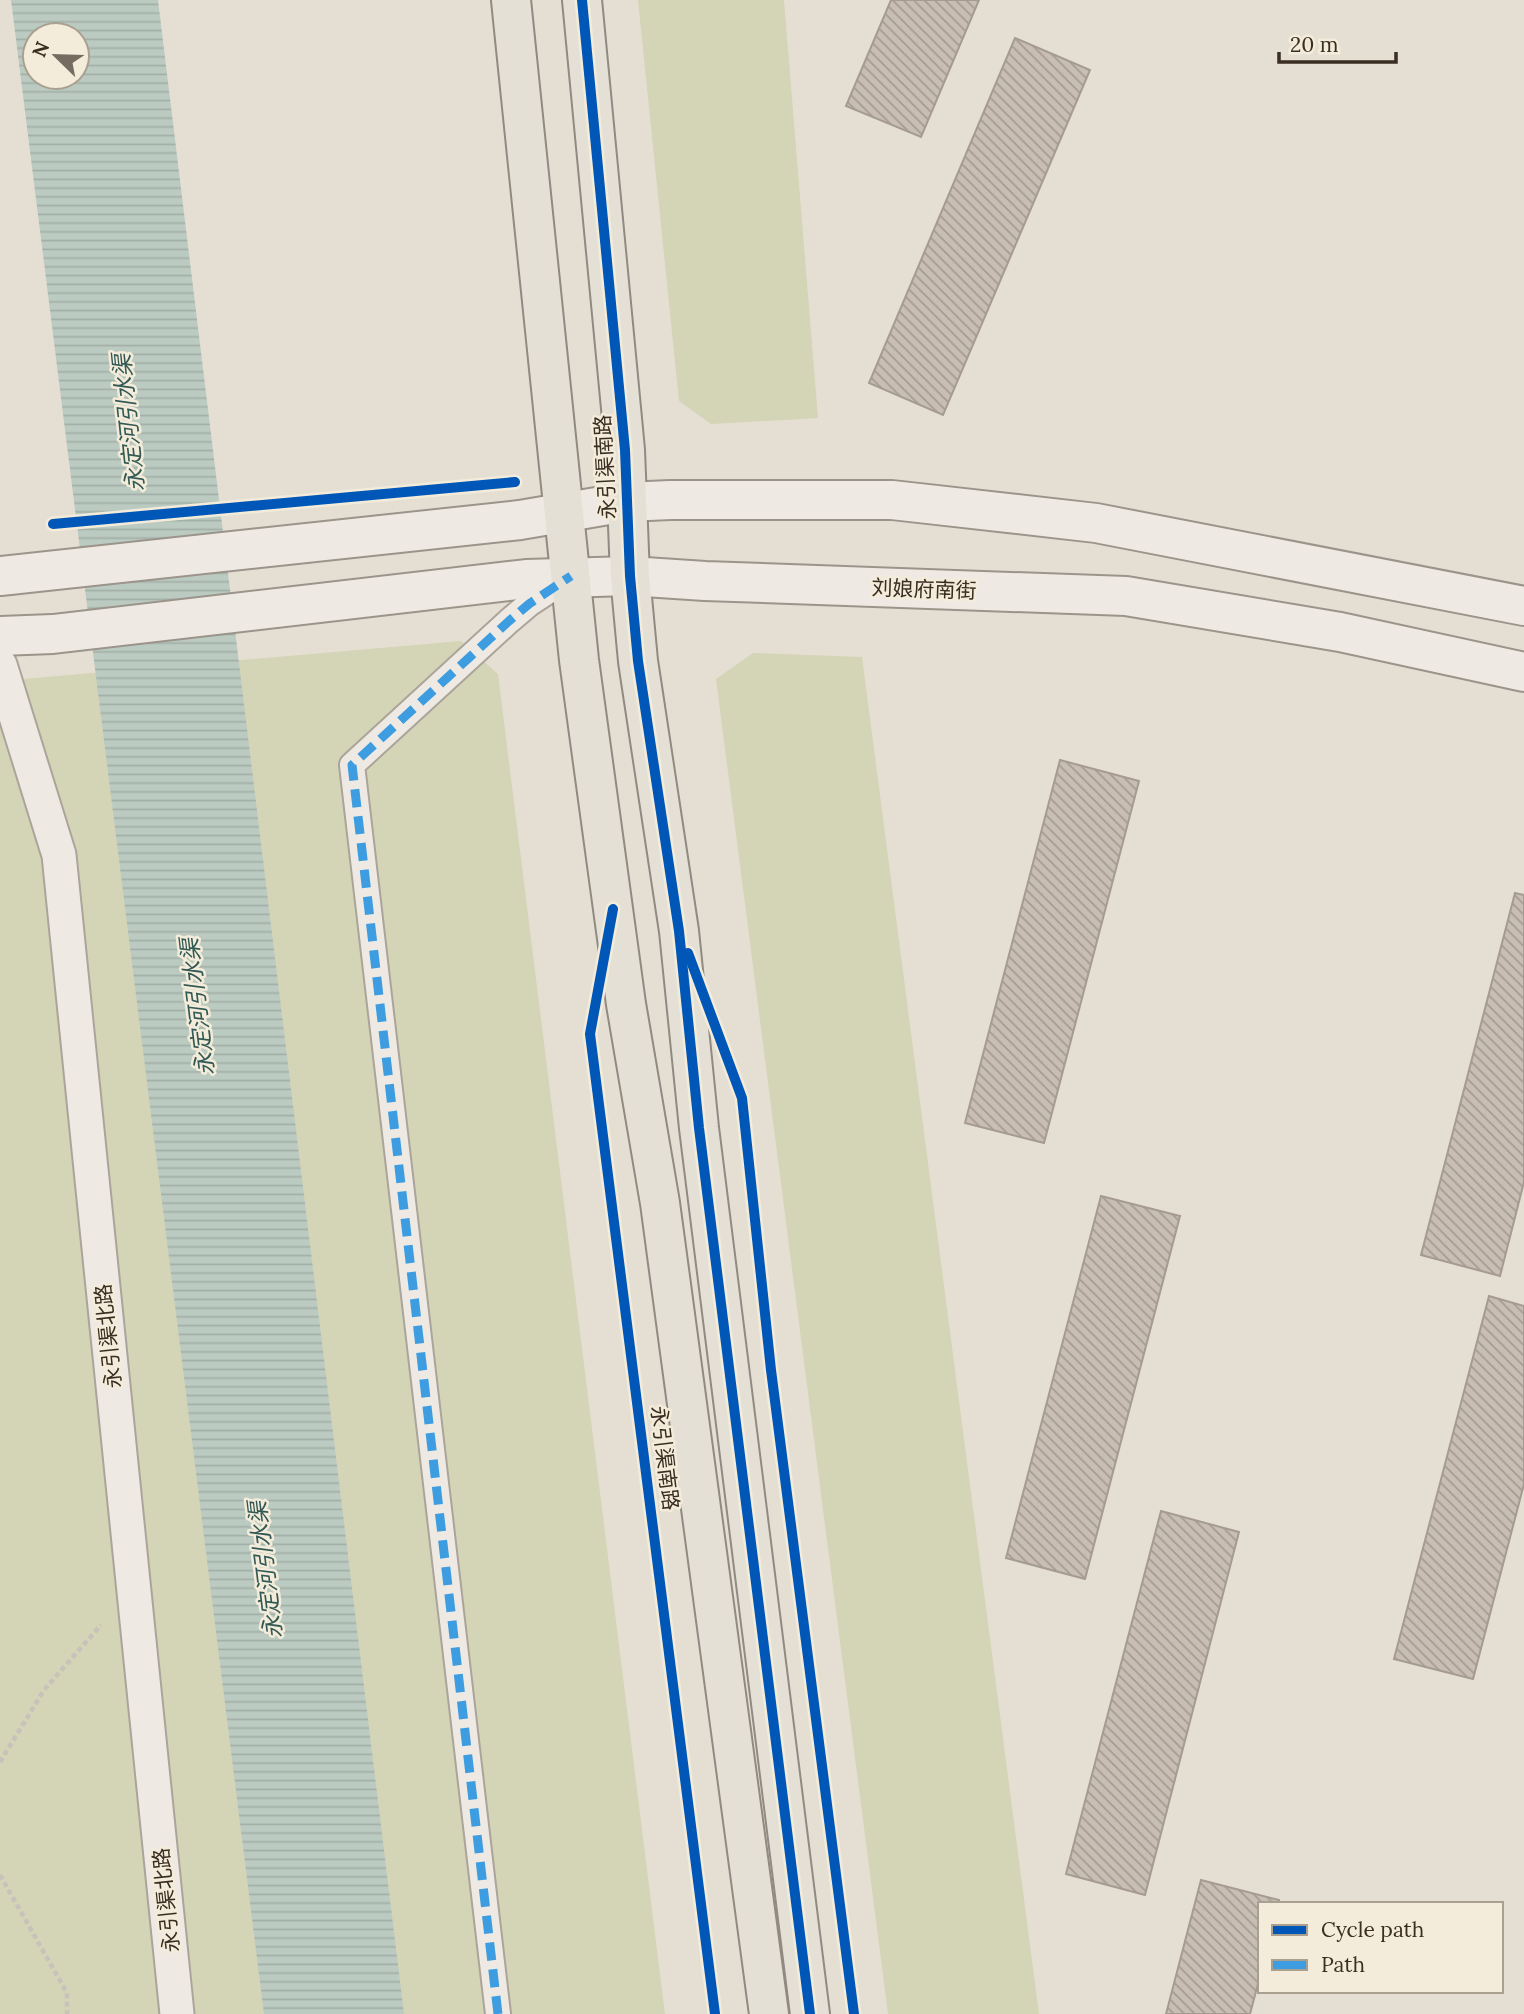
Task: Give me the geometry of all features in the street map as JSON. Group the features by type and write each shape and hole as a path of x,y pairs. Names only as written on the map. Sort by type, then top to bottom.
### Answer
{"main road":[{"name":"永引渠南路","path":"511,0 579,660 626,1004 660,1203 769,2014"},
{"name":"永引渠南路","path":"582,0 625,450 630,576 641,686 679,931 699,1128 810,2014"},
{"path":"0,576 565,514 626,502 892,500 1123,528 1524,606"},
{"name":"刘娘府南街","path":"0,636 52,634 526,579 630,576 1126,596 1340,632 1524,672"}],"street":[{"path":"498,2014 352,765 509,621 571,576"},
{"name":"永引渠北路","path":"0,665 59,855 177,2014"}],"path":[{"path":"0,1762 44,1690 100,1626 135,1595"},
{"path":"0,1875 67,1993 68,2014"}],"green space":[{"path":"638,0 784,0 818,418 711,424 679,401"},
{"path":"461,641 498,674 665,2014 0,2014 0,681"},
{"path":"753,653 862,657 1039,2014 888,2014 716,679"}],"water":[{"name":"永定河引水渠","path":"11,0 158,0 404,2014 264,2014 22,91 91,91 91,21 21,21 21,80"}],"building":[{"path":"891,0 979,0 921,137 846,106"},
{"path":"1015,38 1090,70 943,415 869,383"},
{"path":"1060,760 1139,781 1044,1143 965,1123"},
{"path":"1515,893 1524,895 1524,1182 1500,1276 1421,1255"},
{"path":"1101,1196 1180,1216 1085,1579 1006,1558"},
{"path":"1489,1296 1524,1306 1524,1484 1473,1679 1394,1659"},
{"path":"1161,1511 1239,1532 1145,1895 1066,1874"},
{"path":"1201,1880 1279,1900 1258,1902 1258,1984 1250,2014 1166,2014"}],"marked path":[{"path":"498,2014 352,765 509,621 571,576"}],"cycle path":[{"path":"582,0 625,450 630,576 638,661 679,931 699,1128 810,2014"},
{"path":"53,524 515,482"},
{"path":"613,909 590,1034 715,2014"},
{"path":"688,953 742,1098 771,1370 854,2014"}]}
